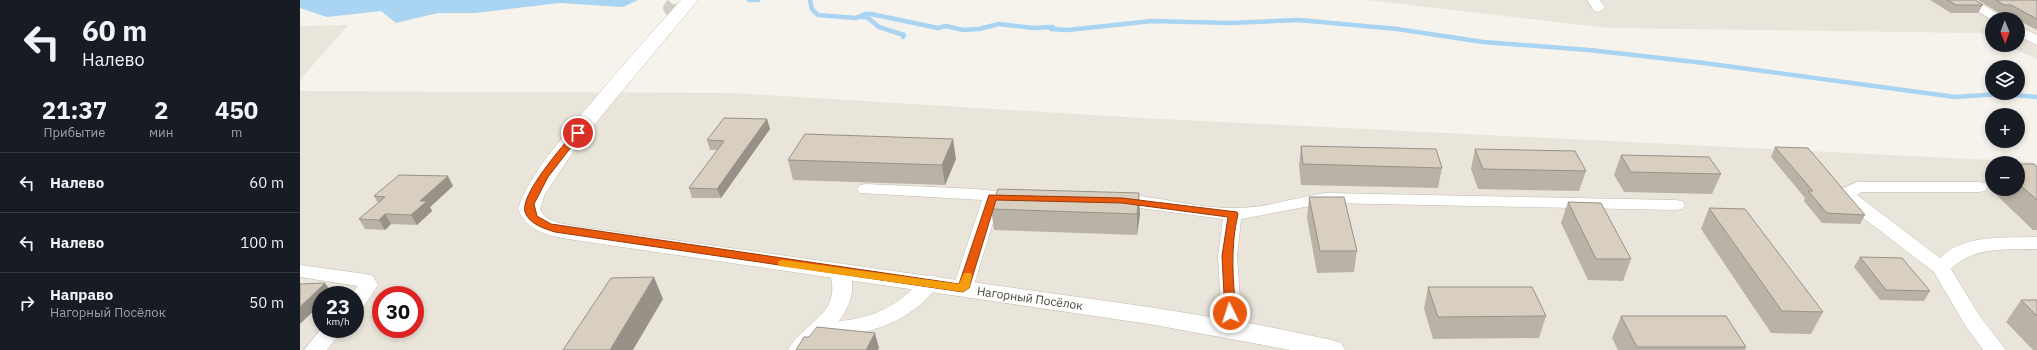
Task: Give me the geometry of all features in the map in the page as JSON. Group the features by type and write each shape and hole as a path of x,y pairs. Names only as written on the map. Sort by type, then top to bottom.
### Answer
{"street":[{"name":"Нагорный Посёлок","path":"690,0 647,48 544,176 529,204 530,214 533,218 548,227 581,234 839,271 930,282 1232,327 1332,350"},
{"path":"669,24 678,22 696,0"},
{"path":"1966,0 1987,12"},
{"path":"2025,34 2037,41"},
{"path":"1979,186 1857,187 1847,193 1851,200 1940,268 1972,320 1995,350"},
{"path":"866,189 977,194 992,197 1038,198"},
{"path":"963,288 992,197"},
{"path":"1099,200 1122,200 1233,214 1264,212 1326,198 1676,205"},
{"path":"1232,327 1227,256 1229,231 1233,214"},
{"path":"1940,268 1946,260 1960,252 1982,246 2037,243"},
{"path":"300,271 366,282 368,285 364,293"},
{"path":"799,350 835,311 841,299 844,284 839,271"},
{"path":"819,330 855,328 882,320 916,298 930,282"},
{"path":"315,350 325,338"}],"shaded area":[{"path":"1366,0 2037,0 2037,59 2022,52 2025,52 2025,12 1985,12 1985,36 1980,33 1608,28"},
{"path":"348,25 300,80 300,26"},
{"path":"300,91 732,93 1142,118 1985,160 1985,196 2025,196 2025,162 2033,162 2037,165 2037,350 300,350"}],"water":[{"path":"300,0 638,0 623,7 560,3 475,13 438,13 396,23 381,11 327,17 300,8"}],"building":[{"path":"1947,0 1975,0 1983,5 1956,5"},
{"path":"1996,0 2035,0 2037,1 2037,19 2011,5 2004,5"},
{"path":"724,118 767,119 717,189 689,188 724,141 707,140"},
{"path":"805,134 953,139 942,165 788,160"},
{"path":"1301,146 1436,149 1442,168 1303,164"},
{"path":"1775,147 1808,148 1865,215 1827,213 1808,191 1813,191"},
{"path":"1475,149 1575,151 1586,171 1483,169"},
{"path":"1621,155 1709,157 1721,174 1631,172"},
{"path":"2025,164 2034,164 2037,167 2037,200 2025,189"},
{"path":"399,175 448,176 420,201 427,201 411,215 385,214 379,220 359,219 385,197 374,196"},
{"path":"998,189 1139,193 1137,214 991,209"},
{"path":"1309,197 1344,197 1357,251 1320,251"},
{"path":"1568,202 1601,203 1631,259 1596,259"},
{"path":"1709,208 1745,209 1823,312 1782,311"},
{"path":"1860,257 1902,258 1930,291 1886,290"},
{"path":"654,277 610,350 563,350 611,278"},
{"path":"325,283 322,286 312,286 312,295 300,307 300,284"},
{"path":"1428,287 1532,287 1546,316 1438,317"},
{"path":"2021,300 2037,300 2037,316"},
{"path":"1621,316 1726,316 1746,347 1637,347"},
{"path":"817,327 875,333 866,350 796,350 804,337 809,337"}],"waterway":[{"path":"749,0 758,0"},
{"path":"810,0 812,9 818,15 856,18 865,14 871,14 938,28 946,26 963,30 979,29 999,24 1034,28 1053,27 1051,29 1068,30 1152,21 1231,23 1299,20 1397,29 1483,42 1589,50 1704,63 1955,97 2000,94 2037,97"},
{"path":"861,17 867,17 879,27 904,35 903,37"}],"tunnel":[{"path":"676,15 670,8 677,0"}],"slow traffic":[{"path":"783,263 930,282 963,288 967,276"}],"route":[{"path":"578,133 550,167 529,204 530,214 533,218 548,227 581,234 839,271 930,282 963,288 992,197 1122,200 1233,214 1229,231 1227,256 1230,313"}]}
